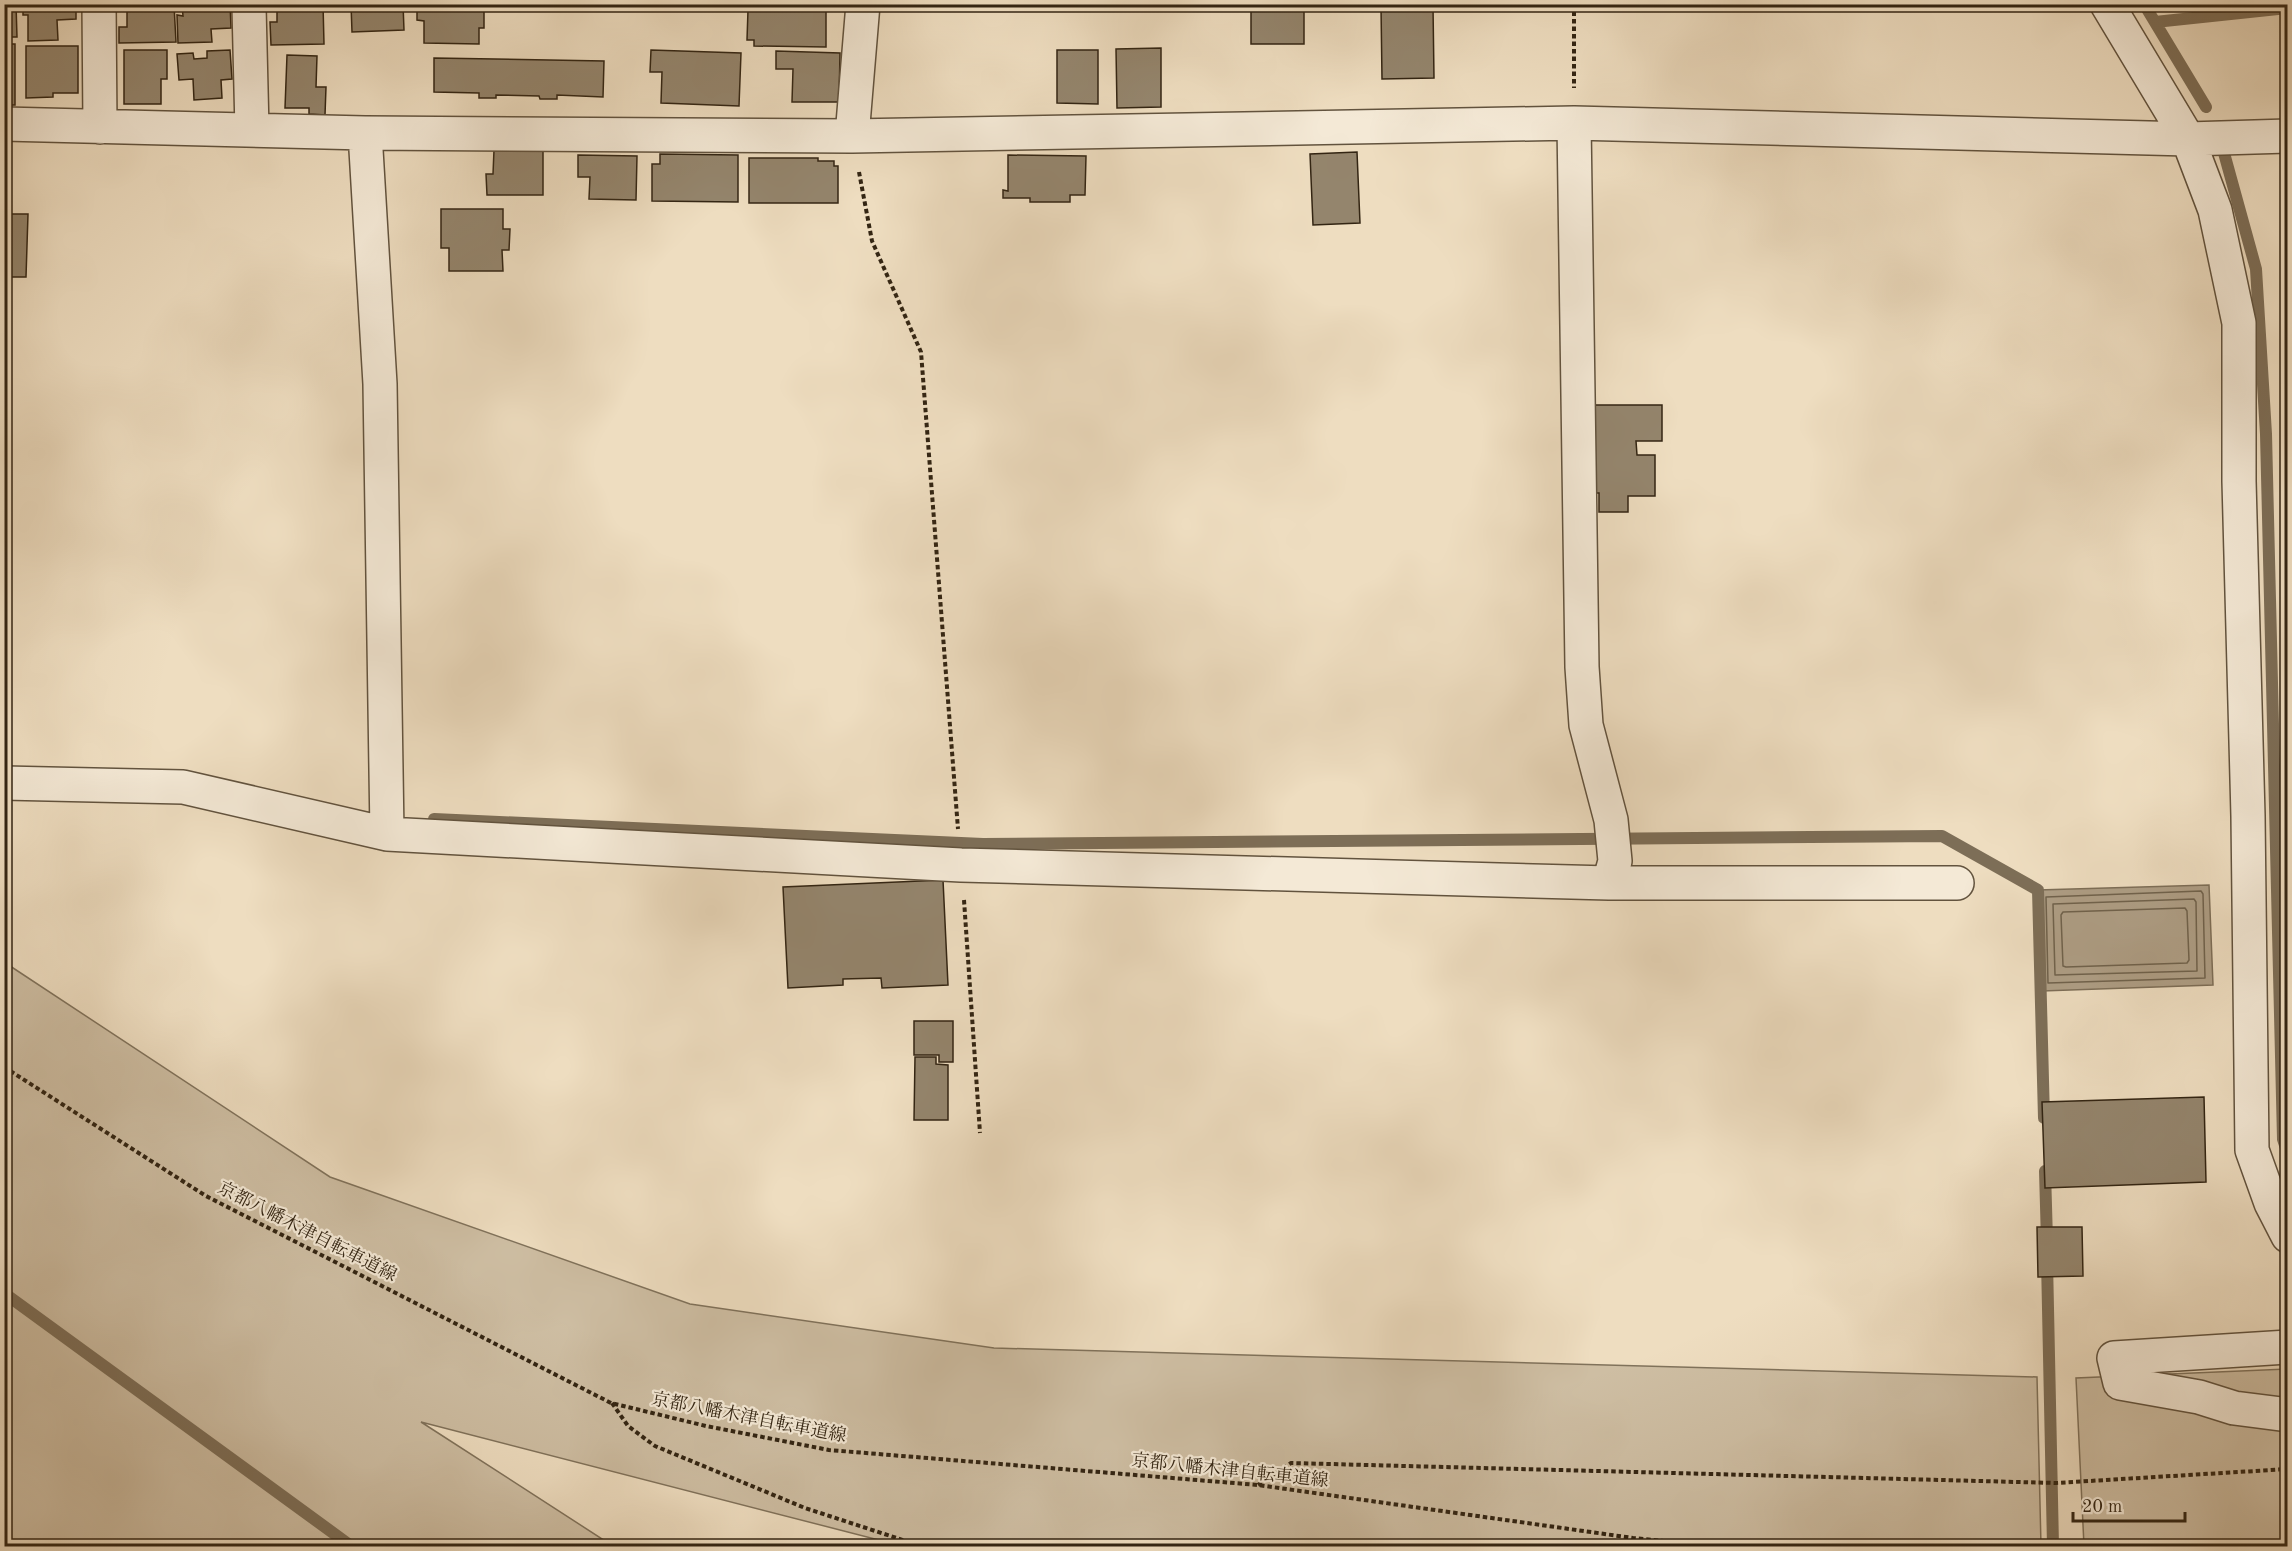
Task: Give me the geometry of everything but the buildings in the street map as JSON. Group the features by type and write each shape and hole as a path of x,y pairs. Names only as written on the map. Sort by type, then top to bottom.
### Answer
{"street":[{"path":"99,4 100,127"},
{"path":"852,136 863,4"},
{"path":"2107,4 2188,139 2215,210 2239,323 2239,481 2248,816 2252,1150 2271,1203 2288,1236"},
{"path":"249,7 252,130"},
{"path":"4,124 366,133 852,136 1575,123 2188,139 2288,136"},
{"path":"1575,123 1582,667 1586,724 1611,820 1615,861 1609,883"},
{"path":"366,133 380,384 387,834"},
{"path":"4,783 183,788 387,834 961,865 1609,883 1957,883"},
{"path":"2288,1347 2114,1358 2120,1383 2199,1397 2234,1408 2288,1415"}],"path":[{"path":"1574,4 1575,123"},
{"path":"852,136 872,241 921,352 980,1133"},
{"name":"京都八幡木津自転車道線","path":"4,1067 206,1196 611,1403 706,1426 829,1450 1258,1485 1633,1538 1714,1546"},
{"path":"611,1403 628,1425 655,1446 805,1508 921,1546"},
{"path":"1258,1485 1291,1463 2056,1483 2288,1469"}],"shaded area":[{"path":"4,962 330,1177 690,1304 994,1348 2037,1377 2041,1546 902,1546 421,1422 613,1546 5,1546"},
{"path":"2287,1369 2287,1546 2084,1546 2076,1378"}],"water":[{"path":"2209,885 2213,985 2042,991 2038,890"}],"waterway":[{"path":"2144,4 2206,107"},
{"path":"2155,22 2288,8"},
{"path":"2224,153 2256,269 2266,434 2283,1139 2288,1154"},
{"path":"434,819 983,844 1942,836 2038,890 2044,1118"},
{"path":"2045,1171 2047,1241"},
{"path":"2047,1261 2053,1546"},
{"path":"4,1293 351,1546"}]}
